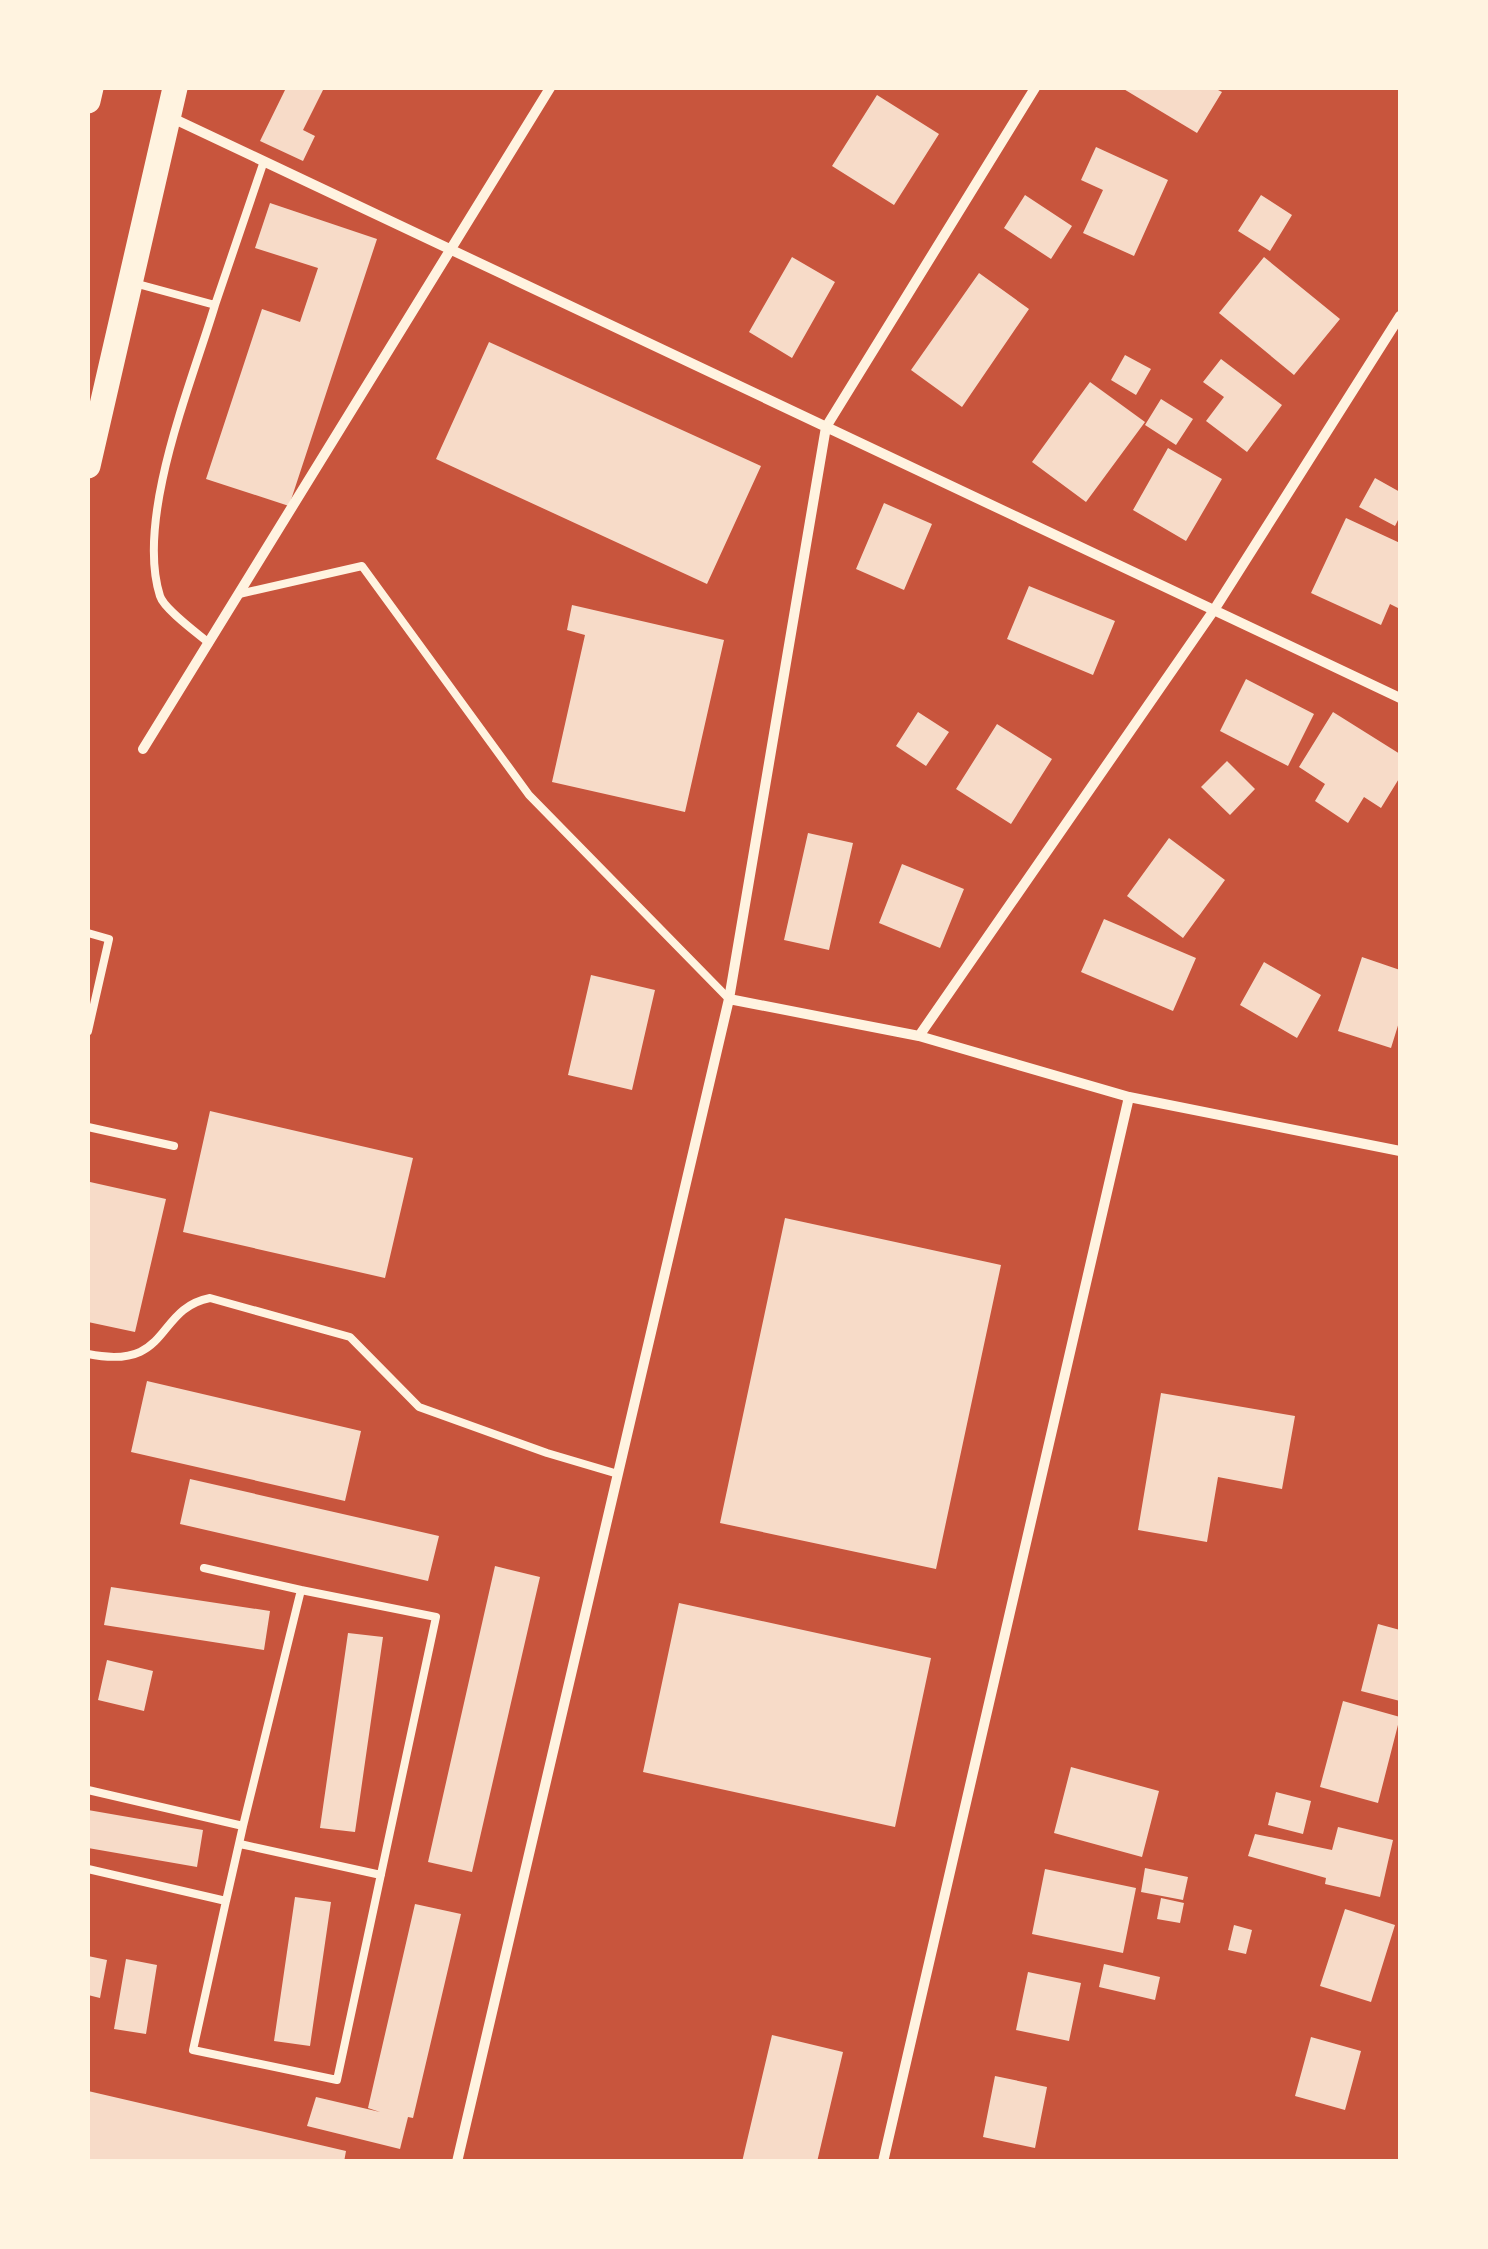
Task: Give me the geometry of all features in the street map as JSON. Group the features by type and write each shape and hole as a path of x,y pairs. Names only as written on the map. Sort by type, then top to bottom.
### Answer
{"main road":[{"path":"88,466 176,88"}],"street":[{"path":"143,749 550,88"},
{"path":"456,2162 729,1000 826,427 1034,88"},
{"path":"168,116 1400,698"},
{"path":"919,1036 1214,610 1400,316"},
{"path":"729,1000 919,1036 1129,1097 1400,1151"},
{"path":"883,2162 1129,1097"}],"lane":[{"path":"208,644 160,599 154,556 160,486 264,161"},
{"path":"130,282 215,305"},
{"path":"239,594 362,566 529,795 729,1000"},
{"path":"88,933 109,939 88,1031"},
{"path":"88,1126 174,1146"},
{"path":"88,1354 112,1359 138,1355 192,1302 210,1298 350,1337 419,1407 618,1474"},
{"path":"204,1568 436,1617 337,2080 194,2050 243,1826 302,1590"},
{"path":"88,1790 243,1826"},
{"path":"240,1844 381,1875"},
{"path":"88,1869 226,1901"}],"building":[{"path":"286,88 324,88 303,130 315,136 303,161 260,141"},
{"path":"1122,88 1214,88 1222,92 1197,133"},
{"path":"877,95 939,134 894,205 832,166"},
{"path":"1096,147 1168,180 1134,256 1083,233 1103,190 1081,180"},
{"path":"1025,195 1072,226 1051,259 1004,228"},
{"path":"1261,195 1292,215 1270,251 1238,231"},
{"path":"270,203 377,239 289,506 206,479 262,309 300,322 318,268 255,248"},
{"path":"792,257 835,282 792,358 749,332"},
{"path":"1264,257 1340,319 1294,375 1219,313"},
{"path":"979,273 1029,309 962,407 911,370"},
{"path":"489,342 761,466 707,584 436,459"},
{"path":"1125,355 1151,369 1136,395 1111,380"},
{"path":"1221,359 1282,405 1247,452 1206,421 1224,397 1203,382"},
{"path":"1090,382 1145,422 1086,502 1032,462"},
{"path":"1161,399 1193,419 1176,445 1145,425"},
{"path":"1168,448 1222,479 1186,541 1133,510"},
{"path":"1375,478 1400,492 1400,516 1395,526 1359,507"},
{"path":"884,503 932,524 904,590 856,569"},
{"path":"1346,518 1400,543 1400,609 1390,604 1381,625 1311,593"},
{"path":"1029,586 1115,621 1093,675 1007,639"},
{"path":"572,605 724,640 685,812 552,782 585,635 567,630"},
{"path":"1246,679 1314,714 1288,766 1220,731"},
{"path":"918,712 949,732 926,766 896,746"},
{"path":"1333,712 1400,754 1400,777 1381,808 1364,797 1348,823 1315,801 1325,784 1299,767"},
{"path":"997,724 1052,759 1011,824 956,789"},
{"path":"1227,761 1255,789 1230,815 1201,787"},
{"path":"808,833 853,843 829,950 784,940"},
{"path":"1169,838 1225,880 1183,938 1127,896"},
{"path":"902,864 964,889 940,948 879,923"},
{"path":"1104,919 1196,958 1173,1011 1081,972"},
{"path":"1362,957 1400,970 1400,1019 1391,1048 1338,1031"},
{"path":"1264,962 1321,995 1297,1038 1240,1005"},
{"path":"591,975 655,990 632,1090 568,1075"},
{"path":"210,1111 413,1158 385,1278 183,1232"},
{"path":"90,1182 166,1199 135,1332 88,1322"},
{"path":"785,1218 1001,1265 936,1569 720,1523"},
{"path":"147,1381 361,1431 345,1501 131,1452"},
{"path":"1161,1393 1295,1416 1282,1489 1218,1477 1207,1542 1138,1530"},
{"path":"190,1479 439,1536 428,1581 180,1524"},
{"path":"495,1566 540,1577 472,1872 428,1862"},
{"path":"111,1587 270,1611 264,1650 104,1625"},
{"path":"679,1603 931,1658 895,1827 643,1772"},
{"path":"1378,1624 1400,1630 1400,1701 1361,1691"},
{"path":"348,1633 383,1637 355,1832 320,1828"},
{"path":"107,1660 153,1671 144,1711 98,1700"},
{"path":"1343,1701 1400,1717 1378,1803 1320,1787"},
{"path":"1071,1767 1159,1791 1142,1857 1054,1833"},
{"path":"1276,1792 1311,1801 1303,1834 1268,1825"},
{"path":"88,1810 203,1830 197,1867 88,1848"},
{"path":"1338,1827 1393,1840 1380,1897 1325,1884 1326,1878 1248,1856 1255,1834 1332,1850"},
{"path":"1145,1868 1188,1877 1183,1900 1141,1892"},
{"path":"1045,1869 1136,1888 1123,1953 1032,1934"},
{"path":"295,1897 331,1902 310,2046 274,2041"},
{"path":"1161,1898 1184,1903 1180,1923 1157,1919"},
{"path":"415,1904 461,1914 413,2118 408,2117 400,2149 307,2126 316,2097 380,2112 368,2108"},
{"path":"1345,1909 1395,1925 1371,2002 1320,1986"},
{"path":"1234,1925 1252,1930 1246,1954 1228,1950"},
{"path":"88,1956 107,1960 100,1998 88,1995"},
{"path":"126,1959 157,1965 146,2034 114,2029"},
{"path":"1104,1964 1160,1977 1155,2000 1099,1987"},
{"path":"1028,1972 1081,1983 1069,2041 1016,2030"},
{"path":"772,2035 843,2052 817,2162 742,2162"},
{"path":"1311,2037 1361,2051 1345,2110 1295,2096"},
{"path":"995,2076 1047,2087 1035,2148 983,2137"},
{"path":"88,2091 346,2151 344,2162 88,2162"}]}
